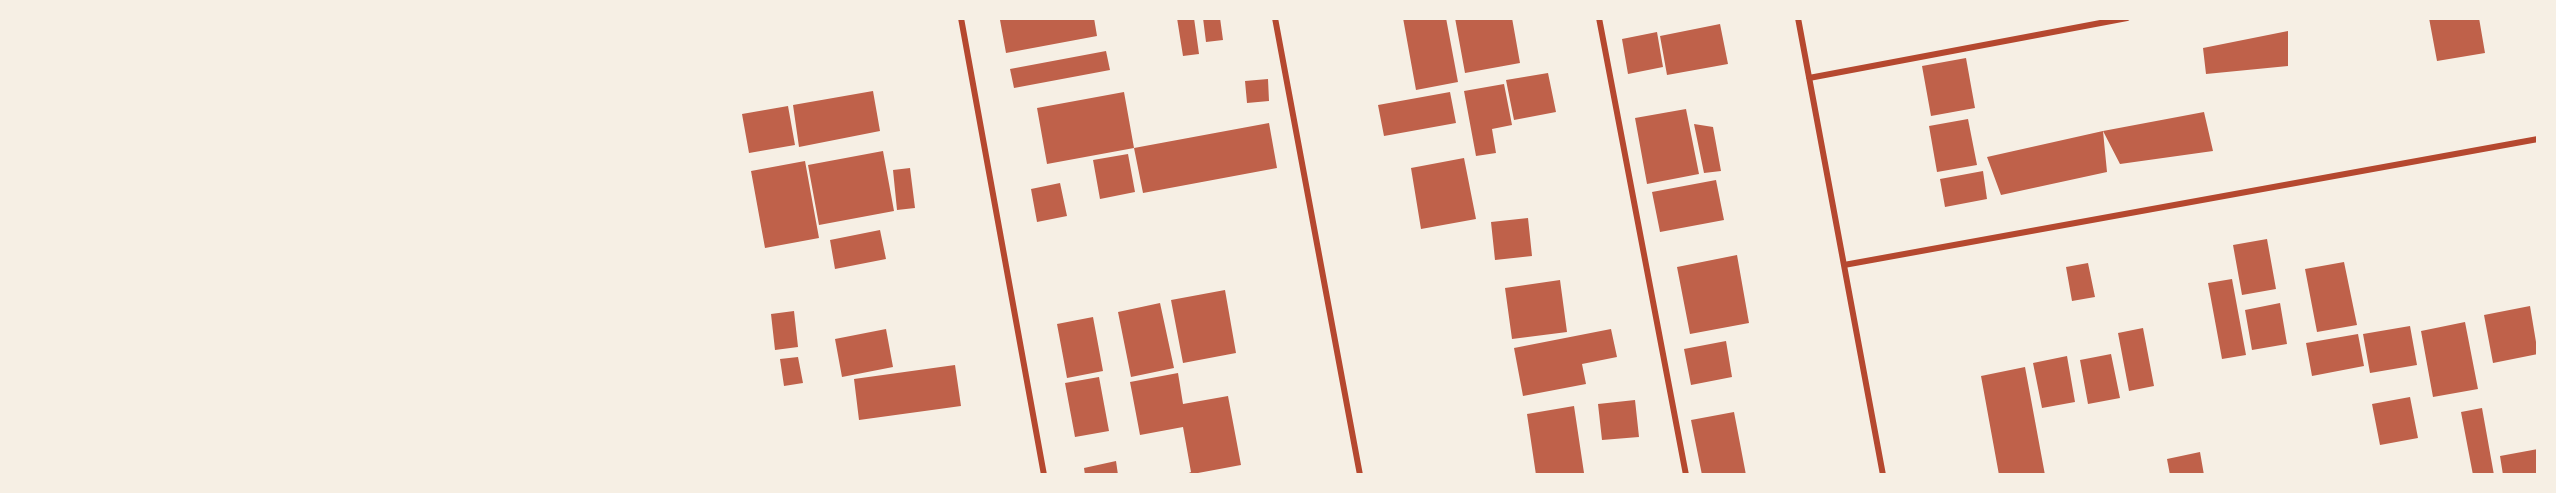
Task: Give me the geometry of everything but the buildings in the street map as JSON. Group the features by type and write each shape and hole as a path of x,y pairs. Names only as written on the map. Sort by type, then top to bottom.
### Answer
{"street":[{"path":"961,18 1044,475"},
{"path":"1275,18 1360,475"},
{"path":"1599,18 1686,475"},
{"path":"1798,18 1883,475"},
{"path":"1809,78 2127,18"},
{"path":"1844,265 2538,139"}]}
